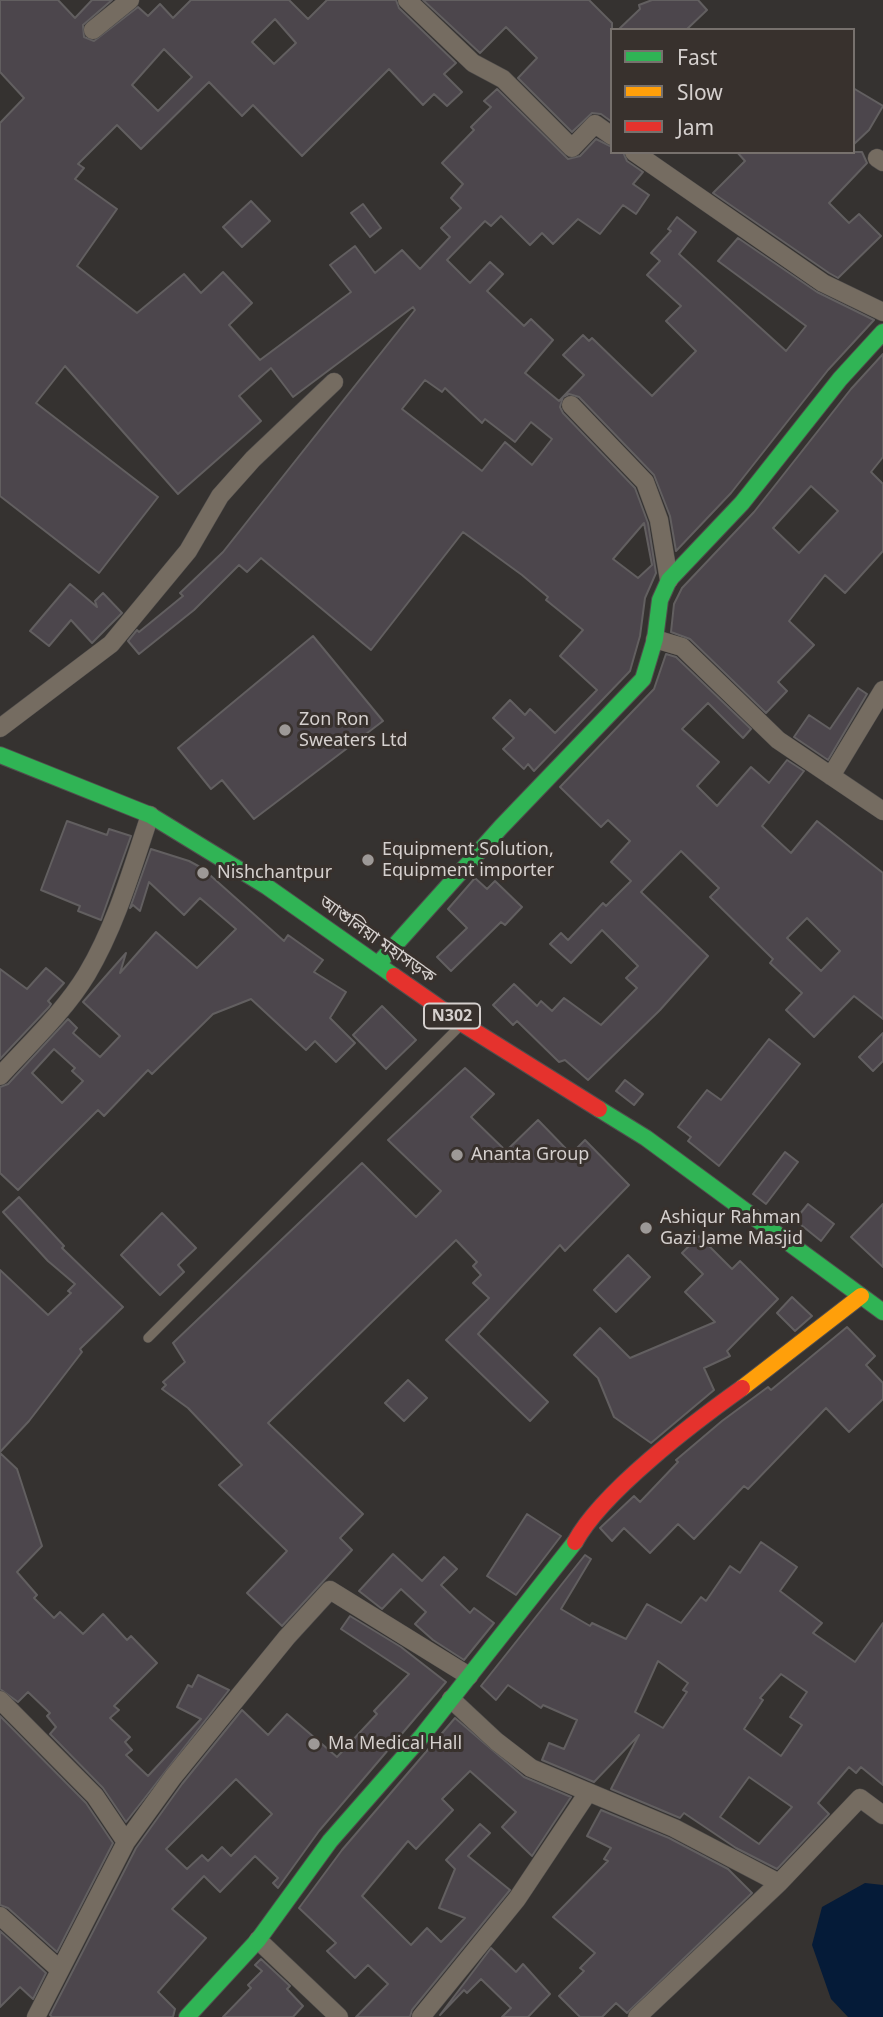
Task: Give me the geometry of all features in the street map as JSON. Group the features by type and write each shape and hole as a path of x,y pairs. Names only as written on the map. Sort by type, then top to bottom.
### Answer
{"main road":[{"path":"378,964 501,827 643,679 655,639 660,600 669,580 742,503 840,379 883,332"},
{"name":"আশুলিয়া মহাসড়ক","path":"0,755 150,815 266,886 463,1024 646,1138 883,1312"},
{"path":"187,2017 258,1940 330,1841 451,1699 569,1553 587,1520 713,1409 799,1347 861,1296"}],"street":[{"path":"93,30 130,0"},
{"path":"407,0 473,62 503,79 572,148 595,124 610,135"},
{"path":"637,154 823,282 883,312"},
{"path":"0,728 111,644 188,551 220,496 253,459 334,382"},
{"path":"571,405 645,482 659,520 669,580"},
{"path":"655,639 682,647 778,740 883,811"},
{"path":"831,776 883,690"},
{"path":"0,1076 52,1021 87,974 118,911 150,815"},
{"path":"36,2017 126,1842 173,1777 287,1637 330,1590 469,1676"},
{"path":"451,1699 496,1741 531,1768 587,1794 674,1828 779,1883"},
{"path":"0,1700 95,1796 126,1842"},
{"path":"421,2017 517,1899 587,1794"},
{"path":"637,2017 779,1883 860,1798 883,1815"},
{"path":"0,1916 60,1970"},
{"path":"258,1940 339,2017"}],"lane":[{"path":"148,1338 463,1024"}],"water":[{"path":"865,1883 883,1885 883,2017 848,2017 831,1999 812,1945 822,1907"}],"building":[{"path":"0,0 58,0 75,18 92,0 112,0 83,25 84,37 94,41 138,7 148,16 160,4 173,18 191,0 289,0 308,19 327,0 396,0 399,8 456,63 444,74 462,92 447,106 434,94 423,105 389,69 302,156 253,105 242,116 209,82 141,149 117,125 78,164 84,168 75,179 117,209 77,266 137,313 184,274 201,293 223,272 252,303 229,325 260,360 351,292 330,265 355,246 375,273 402,250 420,269 450,237 441,228 461,208 451,198 463,184 442,163 474,130 471,127 491,107 484,101 497,89 568,159 580,156 596,139 610,146 610,154 624,154 627,161 643,172 633,184 649,195 636,214 623,205 600,234 578,219 553,244 542,233 530,245 501,216 491,226 485,221 447,260 470,283 490,262 503,274 487,291 524,326 531,319 553,340 525,373 559,401 584,375 563,355 583,335 589,341 592,338 652,396 696,351 666,321 681,306 647,275 660,261 651,253 671,231 668,229 677,217 696,232 679,254 786,351 806,326 718,261 738,238 817,292 874,320 828,370 731,493 676,551 670,516 654,475 579,397 569,394 563,397 560,407 563,413 635,488 648,523 656,573 645,598 640,636 630,671 534,771 528,764 524,769 503,749 514,738 493,718 510,700 525,715 530,709 555,733 597,690 560,656 583,630 546,600 548,597 522,575 463,532 371,650 261,558 247,572 239,565 194,610 139,654 128,641 137,630 139,632 183,596 180,593 223,552 415,310 413,307 293,397 271,368 239,396 261,421 178,494 65,366 36,403 158,497 99,573 0,496 0,123 24,98 0,72","holes":["275,19 296,43 274,64 252,42","164,49 192,77 158,111 132,85","425,380 442,392 445,388 482,423 485,419 515,442 531,422 552,439 532,465 505,442 482,471 402,409","644,523 652,565 638,578 613,559"]},
{"path":"423,0 589,0 612,23 610,121 601,114 592,113 572,132 518,78 537,58 506,27 480,53"},
{"path":"652,0 698,0 707,10 688,28 620,28 640,9 639,5"},
{"path":"855,89 883,106 869,130 855,143"},
{"path":"862,152 867,163 829,203 849,223 859,214 881,236 838,278 713,193 745,161 739,154"},
{"path":"251,201 270,221 242,247 223,227"},
{"path":"363,204 381,228 370,237 351,213"},
{"path":"883,354 883,457 871,472 883,484 883,551 845,593 825,575 789,621 814,645 778,682 787,691 766,713 690,639 671,632 674,604 682,588 754,512 851,389","holes":["811,486 838,511 799,553 773,528"]},
{"path":"70,584 97,607 95,601 103,593 122,613 92,643 71,620 49,646 30,631"},
{"name":"Zon Ron Sweaters Ltd","path":"313,636 383,721 254,819 222,780 211,789 178,748"},
{"path":"666,654 676,657 751,729 743,738 708,703 682,729 719,762 697,786 717,806 751,767 769,783 787,760 804,771 762,826 791,853 817,821 883,873 883,1019 854,996 814,1037 786,1010 802,993 770,963 773,959 710,897 719,888 681,851 641,892 708,956 660,1010 588,1080 565,1060 559,1062 517,1021 513,1025 493,1005 514,984 537,1006 541,1001 552,1011 564,998 601,1025 637,988 626,978 638,966 602,930 571,963 550,944 561,933 568,940 603,903 606,906 631,881 611,862 630,841 608,820 601,827 560,787 654,689","holes":["807,918 840,951 821,971 787,938"]},
{"path":"858,688 867,694 828,760 794,737 809,715 830,729"},
{"path":"67,821 107,835 109,829 131,836 101,920 78,911 80,906 41,890"},
{"path":"151,849 202,868 284,941 288,935 323,960 314,972 346,992 330,1018 355,1043 336,1062 315,1041 306,1050 251,999 213,1014 152,1074 148,1070 104,1116 98,1110 18,1190 0,1173 0,1087 8,1084 68,1019 77,1028 73,1033 100,1057 120,1036 83,1002 126,953 120,973 156,932 197,968 236,929 200,898 184,915 149,882 140,911 133,905 130,908","holes":["54,1049 75,1068 72,1071 83,1081 62,1103 32,1073"]},
{"path":"475,878 487,889 495,881 522,907 505,925 501,922 451,971 437,957 467,928 448,909"},
{"path":"46,968 64,983 48,1001 51,1004 49,1007 0,1059 0,969 27,989"},
{"path":"382,1006 416,1040 386,1069 353,1035"},
{"path":"883,1033 883,1061 873,1071 859,1057"},
{"path":"769,1039 800,1064 719,1166 688,1141 691,1137 678,1127 707,1090 721,1100"},
{"path":"465,1068 494,1094 471,1117 506,1151 538,1120 571,1154 585,1140 629,1185 565,1251 560,1245 478,1334 548,1402 530,1421 446,1340 489,1298 473,1283 481,1275 473,1266 477,1262 456,1240 268,1423 363,1514 340,1538 352,1550 282,1626 247,1593 287,1551 219,1485 242,1465 188,1408 162,1389 166,1385 163,1382 185,1362 173,1343 362,1163 416,1217 441,1191 388,1140"},
{"path":"625,1080 643,1094 634,1105 616,1091"},
{"path":"785,1152 798,1162 766,1204 753,1194"},
{"path":"19,1197 64,1246 62,1248 123,1307 80,1349 82,1352 29,1421 0,1452 0,1270 48,1315 71,1293 68,1291 75,1284 48,1261 3,1212"},
{"path":"808,1204 834,1224 821,1241 795,1220"},
{"path":"883,1204 883,1267 851,1237"},
{"path":"162,1213 196,1248 178,1265 184,1272 160,1295 121,1255"},
{"path":"699,1236 732,1269 740,1261 778,1299 727,1351 730,1356 704,1368 714,1390 651,1443 614,1417 598,1378 574,1355 600,1328 630,1358 715,1322 685,1292 703,1274 682,1253"},
{"path":"628,1255 650,1277 616,1312 594,1290"},
{"path":"792,1297 812,1316 795,1331 777,1313"},
{"path":"847,1327 875,1356 866,1365 883,1383 883,1399 849,1432 826,1408 748,1489 744,1486 694,1539 678,1524 650,1553 624,1528 612,1541 600,1528 634,1496 640,1502 678,1462 676,1460 722,1421 768,1387 771,1390"},
{"path":"408,1380 427,1398 404,1421 385,1403"},
{"path":"0,1453 17,1469 42,1546 17,1572 37,1595 34,1598 54,1618 60,1612 83,1634 103,1614 127,1640 131,1636 157,1663 114,1706 119,1710 110,1718 130,1737 125,1742 132,1750 126,1755 148,1776 201,1719 177,1707 188,1685 192,1687 198,1675 229,1690 126,1822 103,1788 50,1734 56,1727 47,1716 50,1713 28,1692 18,1702 0,1689"},
{"path":"527,1514 561,1536 516,1595 487,1576"},
{"path":"761,1542 797,1567 780,1591 822,1623 813,1633 855,1662 883,1623 883,1785 861,1767 856,1773 849,1767 818,1803 829,1814 777,1869 736,1848 684,1813 680,1818 611,1789 639,1735 594,1782 542,1760 549,1743 564,1749 577,1720 543,1705 541,1708 508,1685 496,1700 481,1686 585,1555 591,1559 561,1609 590,1626 592,1623 626,1639 647,1604 681,1623 701,1597 706,1601 730,1566 740,1573","holes":["658,1661 688,1683 683,1690 687,1692 663,1728 635,1712","781,1674 807,1692 790,1717 802,1725 781,1756 744,1729 763,1700 760,1698","749,1777 792,1807 759,1844 720,1817"]},
{"path":"393,1554 422,1581 444,1557 457,1569 441,1585 470,1613 474,1608 494,1623 464,1660 433,1640 415,1624 426,1612 401,1589 382,1609 359,1591"},
{"path":"350,1616 401,1647 446,1682 319,1831 278,1888 273,1883 278,1878 255,1856 220,1892 204,1876 172,1909 206,1938 158,1992 175,2009 173,2017 52,2017 50,2015 136,1848 182,1784 242,1710 268,1735 287,1714 337,1757 377,1714 374,1711 409,1674 341,1629","holes":["236,1779 272,1814 231,1856 222,1847 208,1861 202,1855 187,1869 166,1849"]},
{"path":"0,1716 86,1803 113,1843 57,1952 8,1908 0,1905"},
{"path":"455,1718 524,1777 571,1797 532,1856 502,1827 516,1812 470,1771 442,1799 453,1810 416,1849 408,1841 362,1896 411,1945 427,1928 441,1942 465,1918 439,1908 455,1869 446,1860 480,1824 490,1833 468,1856 510,1890 412,2010 410,2017 356,2017 388,1984 368,1965 355,1978 327,1951 336,1943 299,1908 342,1850"},
{"path":"601,1810 669,1838 728,1869 752,1893 627,2013 616,2003 602,2017 580,2017 559,1996 584,1971 580,1968 595,1953 553,1917 608,1861 604,1859 611,1848 587,1836"},
{"path":"0,1931 46,1973 33,1999 20,1987 0,2007"},
{"path":"491,1948 516,1972 523,1964 550,1994 528,2017 502,2017 511,2008 481,1979 467,1993 464,1990 440,2015"},
{"path":"261,1959 290,1986 287,1989 303,2006 293,2017 223,2017 251,1988 248,1985 262,1971 255,1965"}],"traffic: fast":[{"path":"378,964 501,827 643,679 655,639 660,600 669,580 742,503 840,379 883,332"},
{"path":"0,755 150,815 266,886 394,976"},
{"path":"599,1109 646,1138 883,1312"},
{"path":"187,2017 258,1940 330,1841 422,1736 575,1542"}],"traffic: slow":[{"path":"742,1388 861,1296"}],"traffic: jam":[{"path":"394,976 463,1024 599,1109"},
{"path":"575,1542 606,1502 650,1459 742,1388"}],"place":[{"name":"Zon Ron Sweaters Ltd","path":"285,730"},
{"name":"Equipment Solution, Equipment importer","path":"368,860"},
{"name":"Nishchantpur","path":"203,873"},
{"name":"Ananta Group","path":"457,1155"},
{"name":"Ashiqur Rahman Gazi Jame Masjid","path":"646,1228"},
{"name":"Ma Medical Hall","path":"314,1744"}]}
